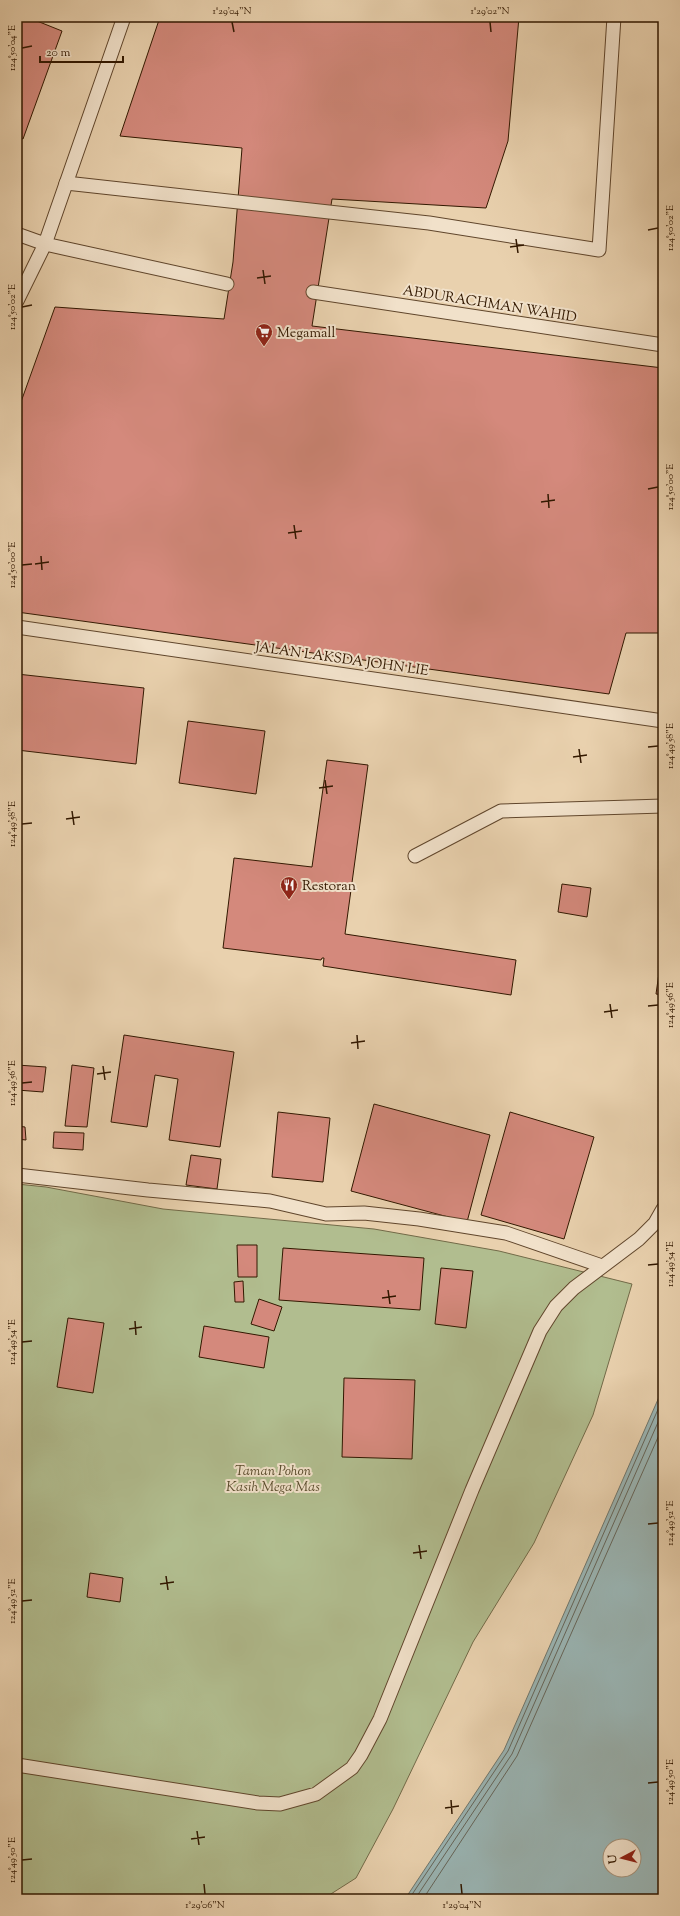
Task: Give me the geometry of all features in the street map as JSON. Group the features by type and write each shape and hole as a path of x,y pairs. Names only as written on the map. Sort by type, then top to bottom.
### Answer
{"lane":[{"path":"18,296 45,244 124,17"},
{"path":"66,183 429,223 599,250 614,17"},
{"path":"17,234 45,244 227,284"},
{"name":"ABDURACHMAN WAHID","path":"312,292 663,345"},
{"name":"JALAN LAKSDA JOHN LIE","path":"17,627 663,721"},
{"path":"415,856 501,811 663,806"},
{"path":"17,1175 148,1190 270,1201 326,1214 364,1213 419,1219 506,1233 602,1266"},
{"path":"17,1765 258,1803 280,1804 316,1794 352,1768 380,1719 472,1490 540,1331 556,1306 574,1288 639,1239 655,1223 663,1209"}],"green space":[{"name":"Taman Pohon Kasih Mega Mas","path":"17,1184 46,1187 163,1209 374,1229 499,1251 632,1284 593,1415 534,1543 473,1642 393,1809 356,1878 323,1899 17,1899"}],"water":[{"path":"663,1388 663,1899 405,1899 504,1750"}],"building":[{"path":"17,17 27,17 62,31 23,139 17,137"},
{"name":"Megamall","path":"160,17 519,17 508,141 486,208 332,199 312,326 663,368 663,633 626,633 609,694 17,612 17,413 55,307 224,319 233,262 242,148 120,136"},
{"path":"17,674 144,688 136,764 17,750"},
{"path":"188,721 265,731 256,794 179,783"},
{"name":"Restoran","path":"327,760 368,765 345,934 516,960 511,995 323,966 324,958 321,960 223,948 234,858 312,867"},
{"path":"562,884 591,888 587,917 558,912"},
{"path":"663,945 663,995 656,994"},
{"path":"124,1035 234,1052 220,1147 169,1140 178,1079 155,1075 147,1127 111,1122"},
{"path":"17,1065 46,1067 43,1092 17,1090"},
{"path":"72,1065 94,1068 87,1127 65,1126"},
{"path":"374,1104 490,1135 467,1222 351,1191"},
{"path":"278,1112 330,1118 323,1182 272,1177"},
{"path":"510,1112 594,1137 564,1239 481,1215"},
{"path":"17,1126 25,1127 26,1140 17,1139"},
{"path":"54,1132 84,1133 83,1150 53,1148"},
{"path":"191,1155 221,1159 217,1189 186,1185"},
{"path":"237,1245 257,1245 257,1277 238,1277"},
{"path":"283,1248 424,1258 420,1310 279,1300"},
{"path":"441,1268 473,1271 466,1328 435,1324"},
{"path":"243,1281 244,1302 235,1302 234,1282"},
{"path":"259,1299 282,1307 274,1331 251,1324"},
{"path":"68,1318 104,1323 93,1393 57,1387"},
{"path":"204,1326 269,1337 264,1368 199,1357"},
{"path":"344,1378 415,1380 412,1459 342,1457"},
{"path":"90,1573 123,1578 120,1602 87,1597"}],"place":[{"name":"Megamall","path":"264,347"},
{"name":"Restoran","path":"289,900"}]}
